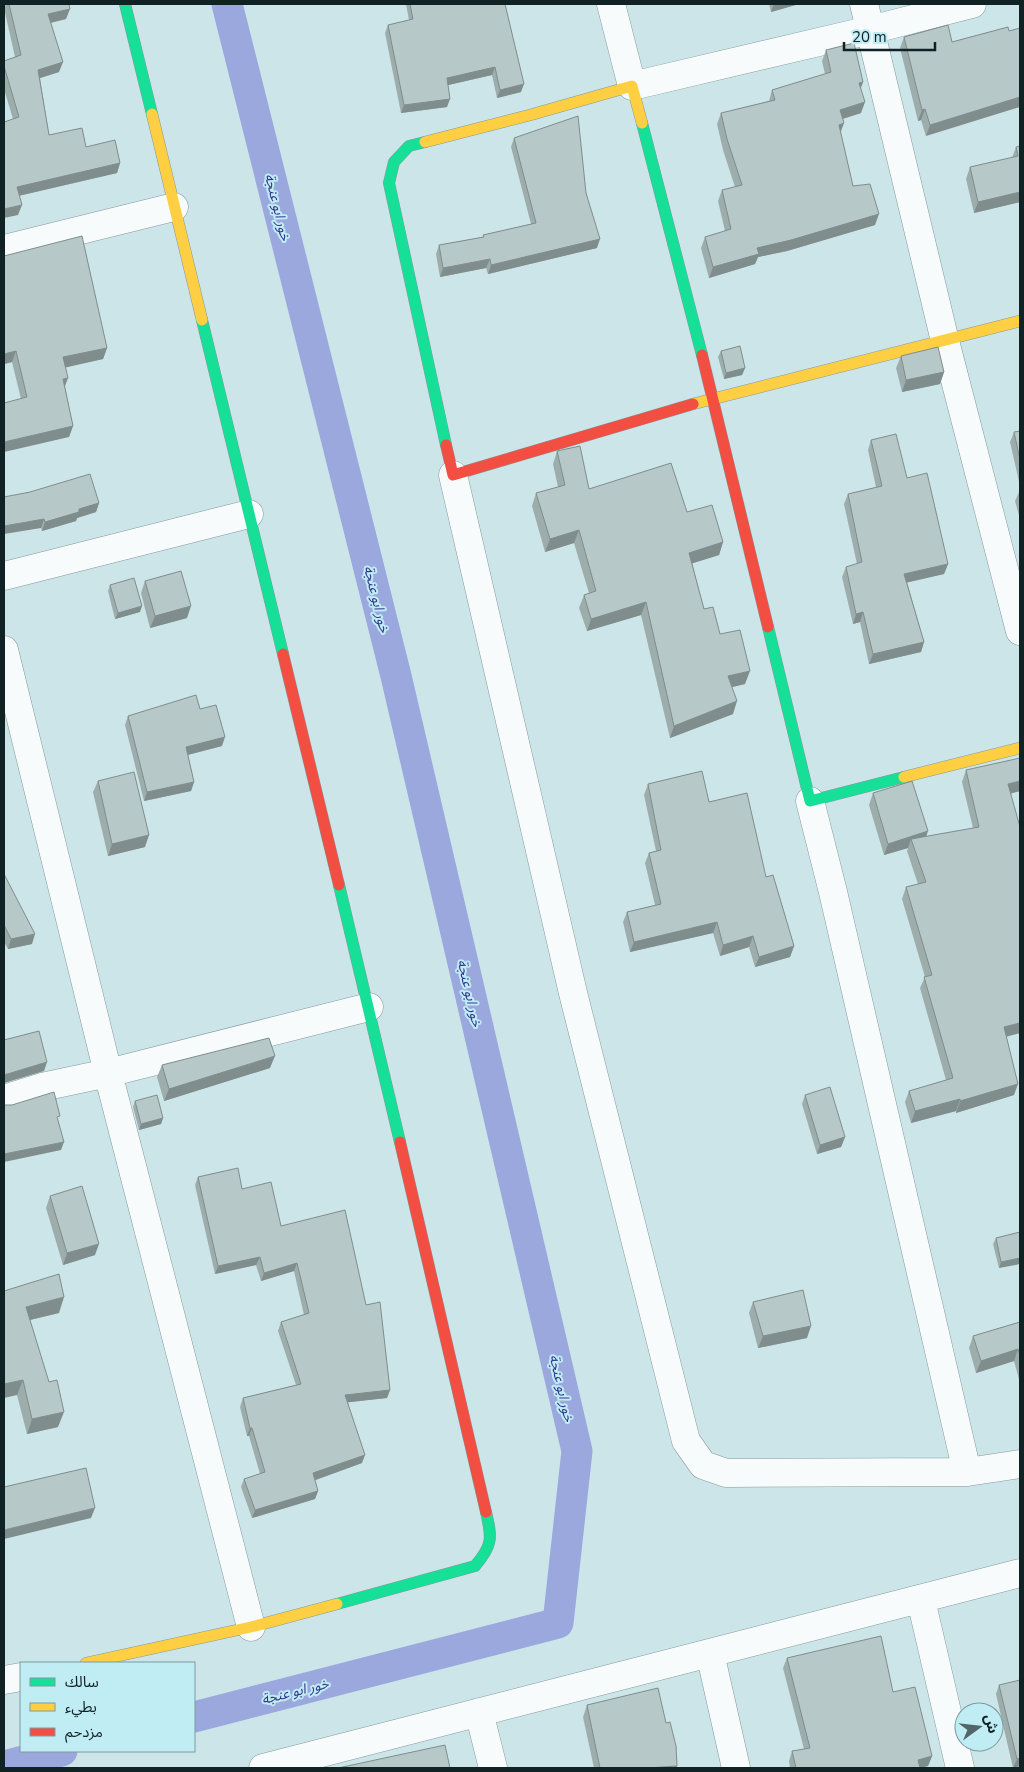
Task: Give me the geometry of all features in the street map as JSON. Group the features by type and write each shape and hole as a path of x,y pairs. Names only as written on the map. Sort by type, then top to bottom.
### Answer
{"street":[{"path":"91,1662 251,1627 475,1566 486,1553 491,1534 369,1007 124,4"},
{"path":"611,4 714,398 833,892 967,1472"},
{"path":"864,4 945,341 1020,631"},
{"path":"972,4 632,86 530,115 409,146 394,162 389,183 453,475 573,994 686,1441 703,1465 726,1473 967,1472 1020,1464"},
{"path":"4,249 174,207"},
{"path":"453,475 714,398 1020,322"},
{"path":"4,576 249,514"},
{"path":"4,650 108,1073 251,1627"},
{"path":"810,801 1020,748"},
{"path":"4,1099 42,1087 108,1073 369,1007"},
{"path":"263,1768 1020,1573"},
{"path":"921,1600 960,1768"},
{"path":"710,1652 736,1768"},
{"path":"4,1680 20,1677"},
{"path":"479,1712 493,1768"}],"building":[{"path":"9,4 69,4 70,9 48,14 63,62 38,70 49,135 82,128 86,147 115,140 120,163 17,187 22,205 4,209 4,122 19,117 4,61 21,55"},
{"path":"410,4 505,4 524,84 500,90 495,67 447,78 450,99 404,105 388,25 413,19"},
{"path":"948,25 952,42 1008,27 1009,31 1020,28 1020,97 930,125 925,109 922,110 904,37"},
{"path":"854,43 863,82 859,83 865,102 840,110 844,123 839,125 853,186 870,184 879,214 757,248 759,254 713,267 705,237 731,229 722,190 742,185 727,139 721,113 775,100 772,90 831,72 826,50"},
{"path":"578,116 586,193 600,239 491,265 490,259 443,268 439,245 484,237 483,235 536,223 514,138"},
{"path":"1020,146 1020,192 978,202 970,167 1018,156 1016,147"},
{"path":"82,236 107,348 63,357 68,378 63,379 73,426 4,442 4,403 27,397 16,351 4,354 4,256"},
{"path":"740,346 745,368 726,373 721,351"},
{"path":"938,347 944,372 906,380 901,356"},
{"path":"1020,431 1020,460 1014,432"},
{"path":"896,434 907,478 927,473 948,564 904,574 924,642 873,654 863,612 856,614 846,567 862,562 848,494 882,486 871,440"},
{"path":"580,446 589,489 671,463 687,512 712,505 723,542 689,553 704,609 713,607 720,634 740,630 750,671 728,676 737,701 674,726 646,602 591,619 584,595 596,591 579,530 550,539 536,493 565,485 557,451"},
{"path":"90,474 99,503 79,509 79,512 45,522 44,519 4,526 4,497 30,492"},
{"path":"181,571 191,606 155,616 145,581"},
{"path":"134,578 142,606 118,613 110,585"},
{"path":"196,695 200,709 216,705 225,737 186,747 194,782 147,792 128,716"},
{"path":"1020,758 1020,781 1008,784 1020,827 1020,1023 1004,1027 1018,1084 960,1101 960,1099 915,1111 909,1091 953,1078 924,977 932,975 906,887 926,882 911,839 979,827 966,770"},
{"path":"702,771 709,802 747,793 766,877 773,875 794,946 759,957 753,936 723,945 717,922 634,942 627,912 661,904 649,853 661,850 648,784"},
{"path":"134,772 149,835 112,844 98,781"},
{"path":"912,781 928,831 888,844 873,793"},
{"path":"4,874 35,934 11,939 4,925"},
{"path":"39,1031 47,1062 4,1075 4,1040"},
{"path":"269,1038 275,1056 169,1089 162,1065"},
{"path":"830,1087 845,1137 820,1145 805,1095"},
{"path":"54,1092 60,1116 57,1117 64,1142 4,1154 4,1105 12,1105"},
{"path":"157,1095 163,1118 141,1124 135,1101"},
{"path":"238,1168 242,1189 271,1182 281,1226 345,1210 366,1305 380,1302 390,1390 345,1395 365,1455 313,1473 318,1491 255,1510 244,1479 265,1472 252,1428 250,1428 243,1398 301,1384 281,1322 309,1313 297,1263 264,1273 260,1257 218,1266 198,1177"},
{"path":"82,1186 99,1244 67,1253 50,1196"},
{"path":"1020,1232 1020,1258 1001,1262 996,1238"},
{"path":"59,1274 64,1297 26,1307 49,1382 57,1380 64,1412 32,1419 23,1380 4,1384 4,1291"},
{"path":"803,1290 811,1326 763,1336 753,1302"},
{"path":"1020,1322 1020,1356 1018,1349 981,1361 973,1336"},
{"path":"86,1468 95,1508 4,1530 4,1487"},
{"path":"881,1636 893,1692 915,1687 932,1756 918,1760 920,1768 796,1768 792,1751 810,1748 787,1658"},
{"path":"1020,1680 1020,1758 1017,1759 1004,1702 999,1685"},
{"path":"658,1688 666,1723 670,1722 676,1746 677,1766 600,1768 587,1705"},
{"path":"445,1745 450,1768 338,1768"}],"waterway":[{"name":"خور ابو عنجة","path":"195,1717 558,1623 577,1451 396,676 227,4"},
{"name":"خور ابو عنجة","path":"4,1766 58,1752"}],"traffic: fast":[{"path":"125,4 152,114"},
{"path":"642,123 702,355"},
{"path":"425,142 409,146 394,162 389,183 446,445"},
{"path":"202,320 283,654"},
{"path":"768,627 810,801 904,777"},
{"path":"339,885 400,1142"},
{"path":"337,1604 475,1566 490,1541 486,1512"}],"traffic: slow":[{"path":"425,142 632,86 642,123"},
{"path":"152,114 202,320"},
{"path":"693,404 1020,321"},
{"path":"904,777 1020,748"},
{"path":"91,1662 251,1627 337,1604"}],"traffic: jam":[{"path":"702,355 768,627"},
{"path":"446,445 453,475 693,404"},
{"path":"283,654 339,885"},
{"path":"400,1142 486,1512"}]}
